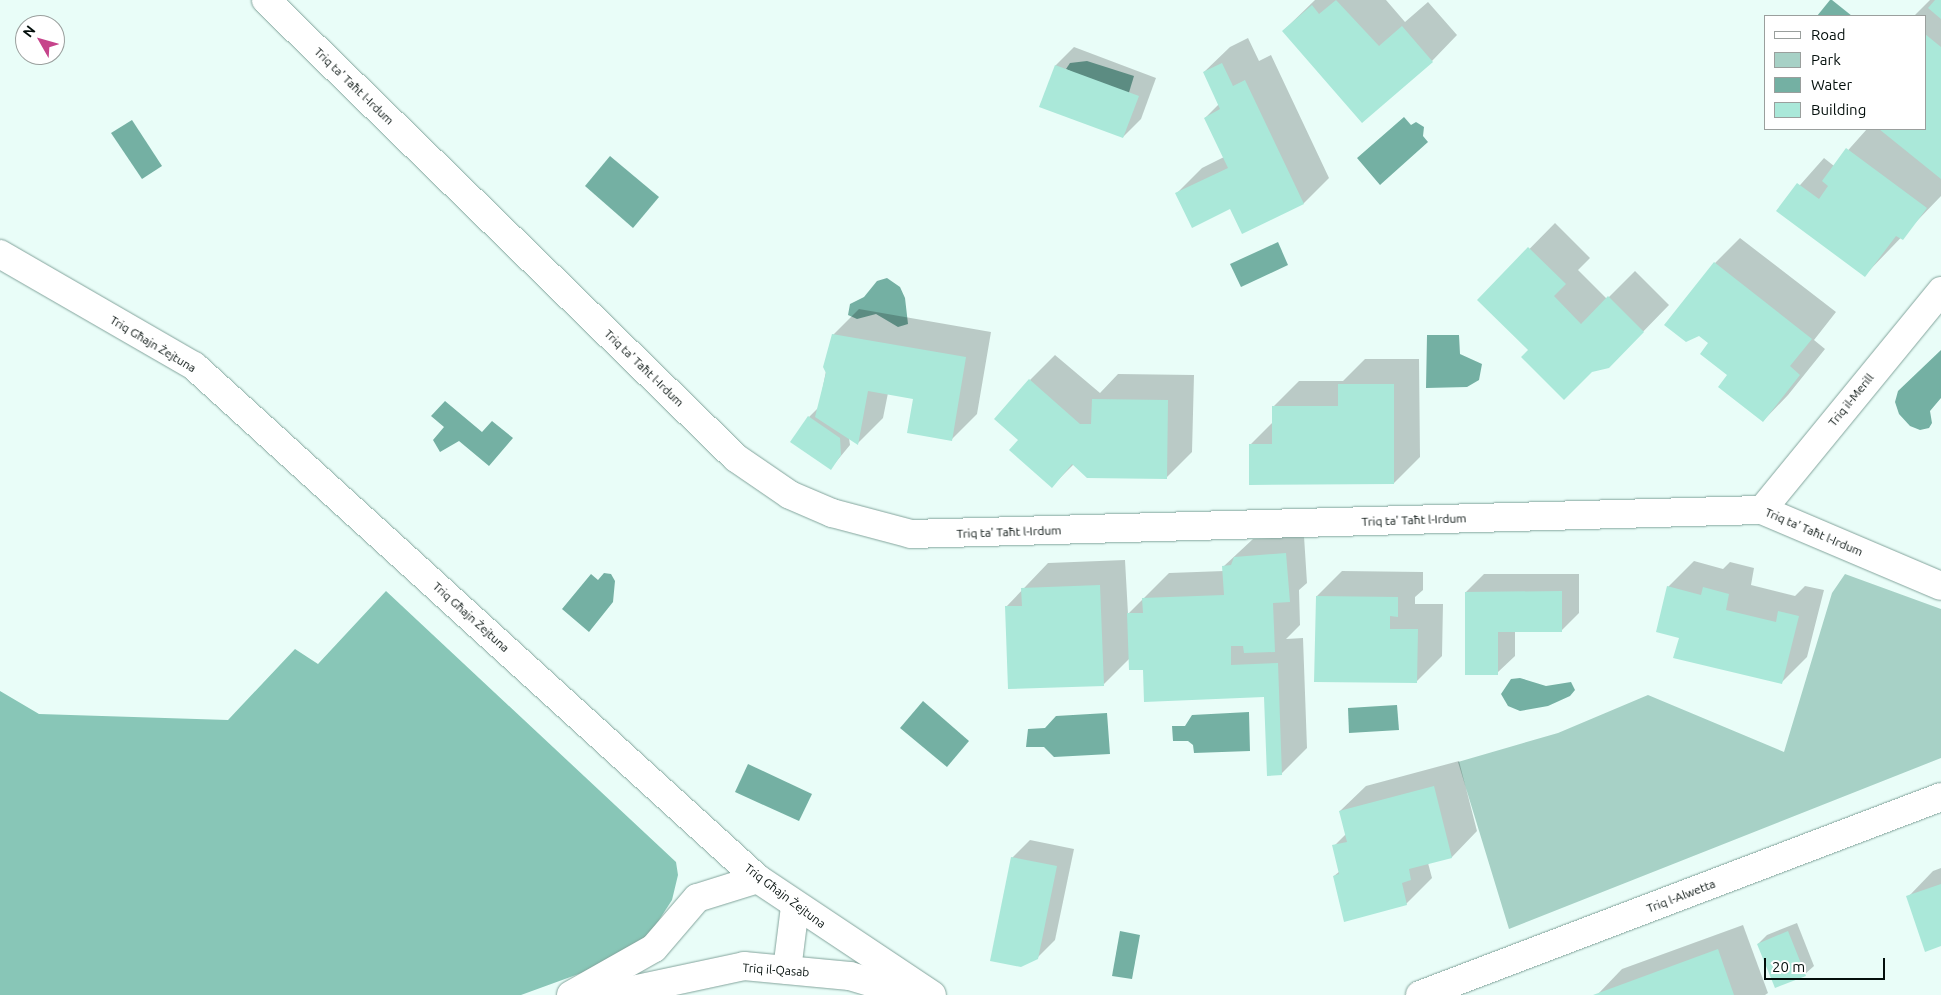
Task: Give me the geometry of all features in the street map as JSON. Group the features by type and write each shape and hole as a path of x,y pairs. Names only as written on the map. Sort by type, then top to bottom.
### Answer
{"street":[{"name":"Triq ta' Taħt l-Irdum","path":"266,0 736,458 790,495 832,513 911,534 1762,510 1941,586"},
{"name":"Triq Għajn Żejtuna","path":"0,254 194,366 758,879 795,907 932,995"},
{"name":"Triq il-Merill","path":"1762,510 1941,291"},
{"name":"Triq l-Alwetta","path":"1420,995 1941,797"},
{"path":"571,995 654,948 697,898 758,879"},
{"path":"787,970 795,907"},
{"name":"Triq il-Qasab","path":"609,995 744,966 850,976 913,995"}],"green space":[{"path":"1845,574 1941,609 1941,758 1509,929 1458,762 1558,733 1648,695 1784,752 1832,593"}],"shaded area":[{"path":"386,591 676,862 678,875 672,900 650,934 628,956 521,995 0,995 0,691 39,714 228,720 295,649 318,664"}],"water":[{"path":"1832,0 1851,15 1818,15"},
{"path":"1087,61 1134,76 1127,99 1066,69 1070,63"},
{"path":"1404,117 1411,125 1416,122 1424,127 1423,136 1428,142 1380,185 1357,158"},
{"path":"132,120 162,166 142,179 111,133"},
{"path":"610,156 659,197 633,228 585,186"},
{"path":"1278,242 1288,265 1241,287 1230,264"},
{"path":"887,278 900,287 905,298 908,324 898,327 876,314 857,319 848,315 850,304 864,297 877,281"},
{"path":"1427,335 1459,335 1460,354 1482,364 1479,380 1467,387 1426,388"},
{"path":"1941,350 1941,398 1930,411 1932,423 1929,428 1920,430 1910,426 1899,414 1895,402 1898,391"},
{"path":"445,401 482,432 492,421 513,438 489,466 459,441 440,452 433,440 444,427 431,416"},
{"path":"604,573 611,574 615,581 613,602 589,632 562,609 591,574 598,580"},
{"path":"1520,678 1546,686 1571,682 1575,690 1570,696 1548,706 1520,711 1508,706 1501,694 1511,679"},
{"path":"923,701 969,741 947,767 900,728"},
{"path":"1397,705 1399,730 1349,733 1348,708"},
{"path":"1249,712 1250,751 1194,753 1193,745 1188,741 1173,741 1172,726 1185,726 1192,715"},
{"path":"1107,713 1110,754 1054,757 1044,747 1026,747 1028,729 1045,728 1056,716"},
{"path":"748,764 812,794 799,821 735,792"},
{"path":"1120,931 1140,935 1132,979 1112,976"}],"building":[{"path":"1336,0 1379,46 1402,26 1433,62 1362,123 1282,31 1312,5 1319,14"},
{"path":"1935,0 1941,0 1941,19 1928,8"},
{"path":"1926,35 1941,47 1941,179 1880,130 1926,130"},
{"path":"1222,63 1233,86 1245,80 1304,204 1242,234 1230,209 1192,228 1175,193 1228,168 1204,118 1220,109 1203,72"},
{"path":"1055,65 1139,96 1123,138 1039,107"},
{"path":"1846,148 1927,208 1903,240 1896,236 1865,277 1776,211 1797,183 1819,199 1828,186 1822,181"},
{"path":"1528,247 1566,284 1554,296 1581,324 1608,296 1644,332 1609,368 1592,372 1564,400 1521,357 1528,350 1477,300"},
{"path":"1714,262 1812,339 1790,366 1800,375 1763,422 1718,387 1727,375 1700,354 1708,343 1699,336 1686,342 1664,325"},
{"path":"832,334 966,357 952,441 907,433 913,399 868,391 858,445 815,417 826,373 823,367"},
{"path":"1029,379 1080,424 1091,424 1092,399 1168,400 1167,479 1087,478 1072,464 1052,488 1009,450 1018,440 994,419"},
{"path":"1338,384 1394,384 1394,484 1249,485 1249,444 1272,444 1272,406 1338,406"},
{"path":"808,416 840,438 841,455 831,470 790,442"},
{"path":"1286,553 1290,602 1273,603 1275,652 1244,653 1243,646 1231,646 1231,665 1278,663 1282,775 1267,776 1264,697 1144,702 1143,670 1129,670 1127,613 1143,613 1142,598 1224,595 1222,566 1231,565 1234,557"},
{"path":"1100,585 1104,686 1008,689 1005,606 1022,606 1021,588"},
{"path":"1667,586 1701,595 1703,587 1729,594 1726,610 1776,622 1778,611 1799,616 1782,684 1673,658 1679,638 1656,632"},
{"path":"1562,591 1562,632 1498,632 1498,675 1465,675 1465,592"},
{"path":"1316,596 1398,597 1398,617 1390,616 1390,629 1418,629 1417,683 1314,682"},
{"path":"1434,786 1452,858 1409,869 1411,880 1402,883 1407,905 1344,922 1333,876 1339,874 1332,845 1347,842 1339,811"},
{"path":"1011,857 1057,866 1038,959 1021,967 990,961"},
{"path":"1941,884 1941,946 1925,952 1906,896"},
{"path":"1788,931 1806,976 1775,988 1757,944"},
{"path":"1718,949 1734,995 1593,995"}]}
